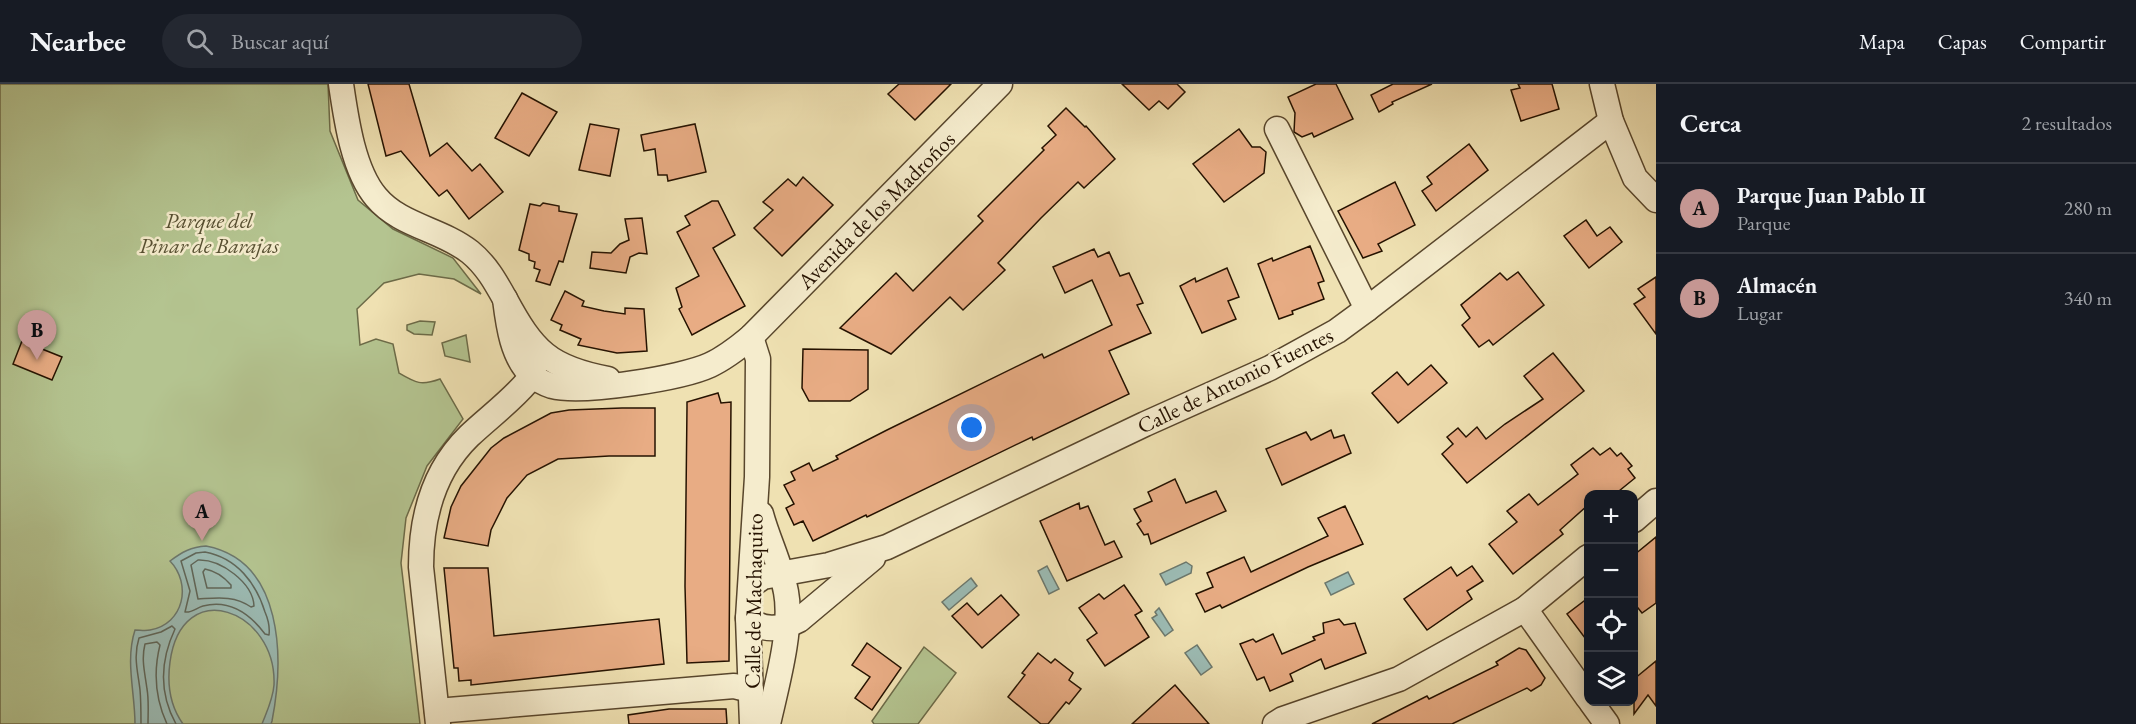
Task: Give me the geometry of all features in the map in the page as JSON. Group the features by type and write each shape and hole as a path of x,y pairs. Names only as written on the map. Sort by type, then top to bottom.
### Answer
{"street":[{"path":"340,84 358,164 375,196 393,213 459,244 485,265 521,328 545,356 583,374 608,379 643,381"},
{"name":"Avenida de los Madroños","path":"643,381 681,375 710,365 727,356 752,337 1000,84"},
{"path":"1602,84 1611,121 1635,178 1656,200"},
{"name":"Calle de Antonio Fuentes","path":"751,585 763,577 829,565 886,547 1145,424 1270,368 1337,331 1611,121"},
{"path":"1277,129 1367,309"},
{"path":"505,299 511,333 519,355 532,375 552,386 567,388 643,381"},
{"name":"Calle de Machaquito","path":"752,337 758,359 757,477 748,618 752,724"},
{"path":"537,347 532,375 517,394 467,438 455,453 432,494 425,517 421,567 437,718 734,686 751,690"},
{"name":"Calle de Machaquito","path":"757,477 761,515 782,573 787,594 787,626 768,724"},
{"path":"1638,517 1656,501"},
{"name":"Calle de Antonio Fuentes","path":"787,626 799,620 886,547"},
{"path":"1275,724 1283,719 1399,679 1525,609 1584,560"},
{"path":"1525,609 1584,692"},
{"path":"748,618 762,628 787,626"},
{"path":"1594,706 1608,724"}],"green space":[{"name":"Parque del Pinar de Barajas","path":"0,84 328,84 330,131 358,200 393,229 453,258 481,294 454,279 419,274 384,283 357,309 360,345 376,339 393,344 399,373 419,382 440,379 463,419 427,466 406,518 401,563 420,724 0,724"},
{"path":"420,321 435,322 432,335 414,334 407,330 407,325"},
{"path":"466,335 470,362 445,356 442,343"},
{"path":"924,647 956,673 918,724 874,724 872,721"}],"water":[{"path":"206,546 232,555 251,571 264,592 273,616 278,670 271,724 262,724 274,685 271,659 261,637 246,622 228,612 209,611 192,618 178,635 170,662 170,694 183,724 135,724 131,653 135,630 150,630 171,620 181,602 182,591 177,570 170,561 187,550"},
{"path":"1186,562 1192,566 1191,573 1166,585 1160,574"},
{"path":"1047,566 1059,589 1049,594 1038,571"},
{"path":"1348,572 1354,584 1331,595 1325,583"},
{"path":"971,578 977,586 949,610 942,602"},
{"path":"1159,608 1173,630 1165,636 1152,618 1157,615 1155,612"},
{"path":"1197,645 1212,667 1201,675 1185,653"}],"building":[{"path":"368,84 409,84 430,156 447,143 472,171 480,164 503,192 469,219 447,190 439,196 401,151 386,156"},
{"path":"899,84 951,84 915,120 888,94"},
{"path":"1122,84 1177,84 1185,92 1168,109 1159,101 1149,110"},
{"path":"1316,84 1336,84 1353,119 1314,137 1312,133 1302,137 1294,132 1295,113 1288,97"},
{"path":"1393,84 1432,84 1392,102 1393,104 1379,112 1371,95"},
{"path":"1518,84 1552,84 1559,109 1521,121 1511,90 1520,88"},
{"path":"522,93 557,112 529,156 495,138"},
{"path":"1066,108 1086,126 1115,159 1084,188 1078,182 1041,218 998,263 1005,270 963,310 950,297 891,354 840,328 896,273 913,291 983,221 978,216 1044,150 1042,148 1056,135 1048,126"},
{"path":"590,124 619,129 610,176 579,170"},
{"path":"695,124 706,172 668,181 667,175 658,175 655,149 644,151 641,135"},
{"path":"1239,129 1252,147 1260,147 1266,152 1264,173 1224,202 1193,164"},
{"path":"1469,144 1488,170 1436,211 1422,191 1432,184 1427,177"},
{"path":"803,177 833,205 782,256 754,228 773,210 763,202 788,179 796,186"},
{"path":"1395,182 1415,225 1378,244 1382,251 1363,258 1338,211"},
{"path":"712,201 718,201 735,235 713,248 745,306 692,335 679,309 682,307 676,288 699,276 677,232 690,225 685,216"},
{"path":"543,203 559,206 559,211 577,214 563,262 559,261 550,285 536,281 540,270 534,268 535,262 529,260 529,254 519,250 530,204 540,206"},
{"path":"642,218 647,254 639,253 630,257 626,273 590,268 592,252 611,253 620,244 629,240 625,219"},
{"path":"1586,220 1597,236 1610,227 1622,242 1589,268 1564,236"},
{"path":"1310,246 1324,281 1318,283 1324,299 1292,311 1293,314 1279,319 1258,264 1272,258 1273,261"},
{"path":"1094,249 1098,257 1109,252 1120,276 1129,273 1143,303 1137,305 1151,333 1109,351 1129,394 1033,440 1032,437 813,541 803,521 794,525 786,508 794,504 784,485 795,480 791,472 809,463 813,471 838,459 836,456 1042,354 1044,358 1112,325 1092,280 1065,293 1053,267"},
{"path":"1227,268 1239,297 1228,301 1236,319 1202,333 1180,286 1195,278 1196,282"},
{"path":"1518,272 1544,305 1493,345 1489,340 1479,347 1462,325 1470,318 1461,305 1500,273 1507,280"},
{"path":"1656,277 1656,334 1634,304 1645,297 1638,289"},
{"path":"565,291 584,301 582,306 625,314 625,308 644,309 647,351 617,353 578,345 581,339 560,330 562,325 551,320"},
{"path":"22,341 62,357 52,380 13,364"},
{"path":"803,349 868,350 868,389 850,401 809,401 802,388"},
{"path":"1553,353 1584,391 1467,483 1442,454 1453,444 1447,437 1458,428 1466,437 1477,427 1486,439 1543,399 1524,376"},
{"path":"1431,365 1447,383 1398,423 1372,393 1397,372 1408,385"},
{"path":"718,393 721,403 731,402 729,661 687,663 685,586 687,402"},
{"path":"655,408 655,456 558,459 527,475 507,498 491,530 488,546 444,538 451,507 461,486 491,448 504,438 551,413"},
{"path":"1331,430 1334,438 1344,435 1351,453 1282,485 1266,449 1306,432 1311,440"},
{"path":"1593,448 1600,455 1610,448 1617,456 1621,453 1632,466 1628,469 1635,478 1620,490 1584,490 1584,509 1560,530 1563,534 1513,574 1489,544 1517,522 1507,511 1529,494 1538,505 1578,474 1571,465"},
{"path":"1175,479 1186,503 1216,491 1226,511 1151,544 1148,534 1144,535 1137,524 1141,521 1134,509 1152,501 1148,492"},
{"path":"1079,503 1080,509 1088,506 1105,545 1114,541 1122,557 1067,581 1040,521"},
{"path":"1345,506 1363,544 1222,608 1220,605 1205,612 1196,594 1213,587 1207,573 1244,557 1251,572 1328,536 1318,518"},
{"path":"1656,537 1656,603 1642,613 1638,608 1638,552"},
{"path":"1472,566 1483,581 1467,591 1472,599 1427,630 1404,599 1451,567 1457,576"},
{"path":"444,568 488,568 494,636 659,619 664,664 471,685 471,680 459,681 458,668 454,668"},
{"path":"1124,585 1142,611 1135,615 1149,637 1105,666 1087,640 1097,633 1079,608 1099,594 1104,599"},
{"path":"1001,595 1019,615 982,648 952,616 967,603 978,615"},
{"path":"1584,601 1584,637 1567,614"},
{"path":"1339,619 1344,625 1355,623 1366,653 1325,669 1321,659 1290,674 1293,681 1270,691 1264,677 1257,680 1240,644 1253,639 1256,642 1273,634 1282,654 1315,640 1313,637 1324,633 1323,623"},
{"path":"867,643 901,668 872,710 855,698 870,677 852,665"},
{"path":"1519,648 1526,650 1545,678 1541,685 1531,691 1527,688 1452,724 1372,724 1427,696 1429,699 1498,665 1496,662"},
{"path":"1038,653 1051,663 1055,659 1073,673 1069,680 1081,689 1069,704 1066,702 1048,724 1041,724 1008,697 1025,675 1022,673"},
{"path":"1656,661 1656,706 1648,695 1634,714 1634,706 1638,706 1638,676"},
{"path":"1175,685 1209,724 1132,724"},
{"path":"669,709 726,709 727,724 629,724 628,715"}],"place":[{"name":"Almacén","path":"37,360"},
{"name":"Parque Juan Pablo II","path":"202,541"}]}
